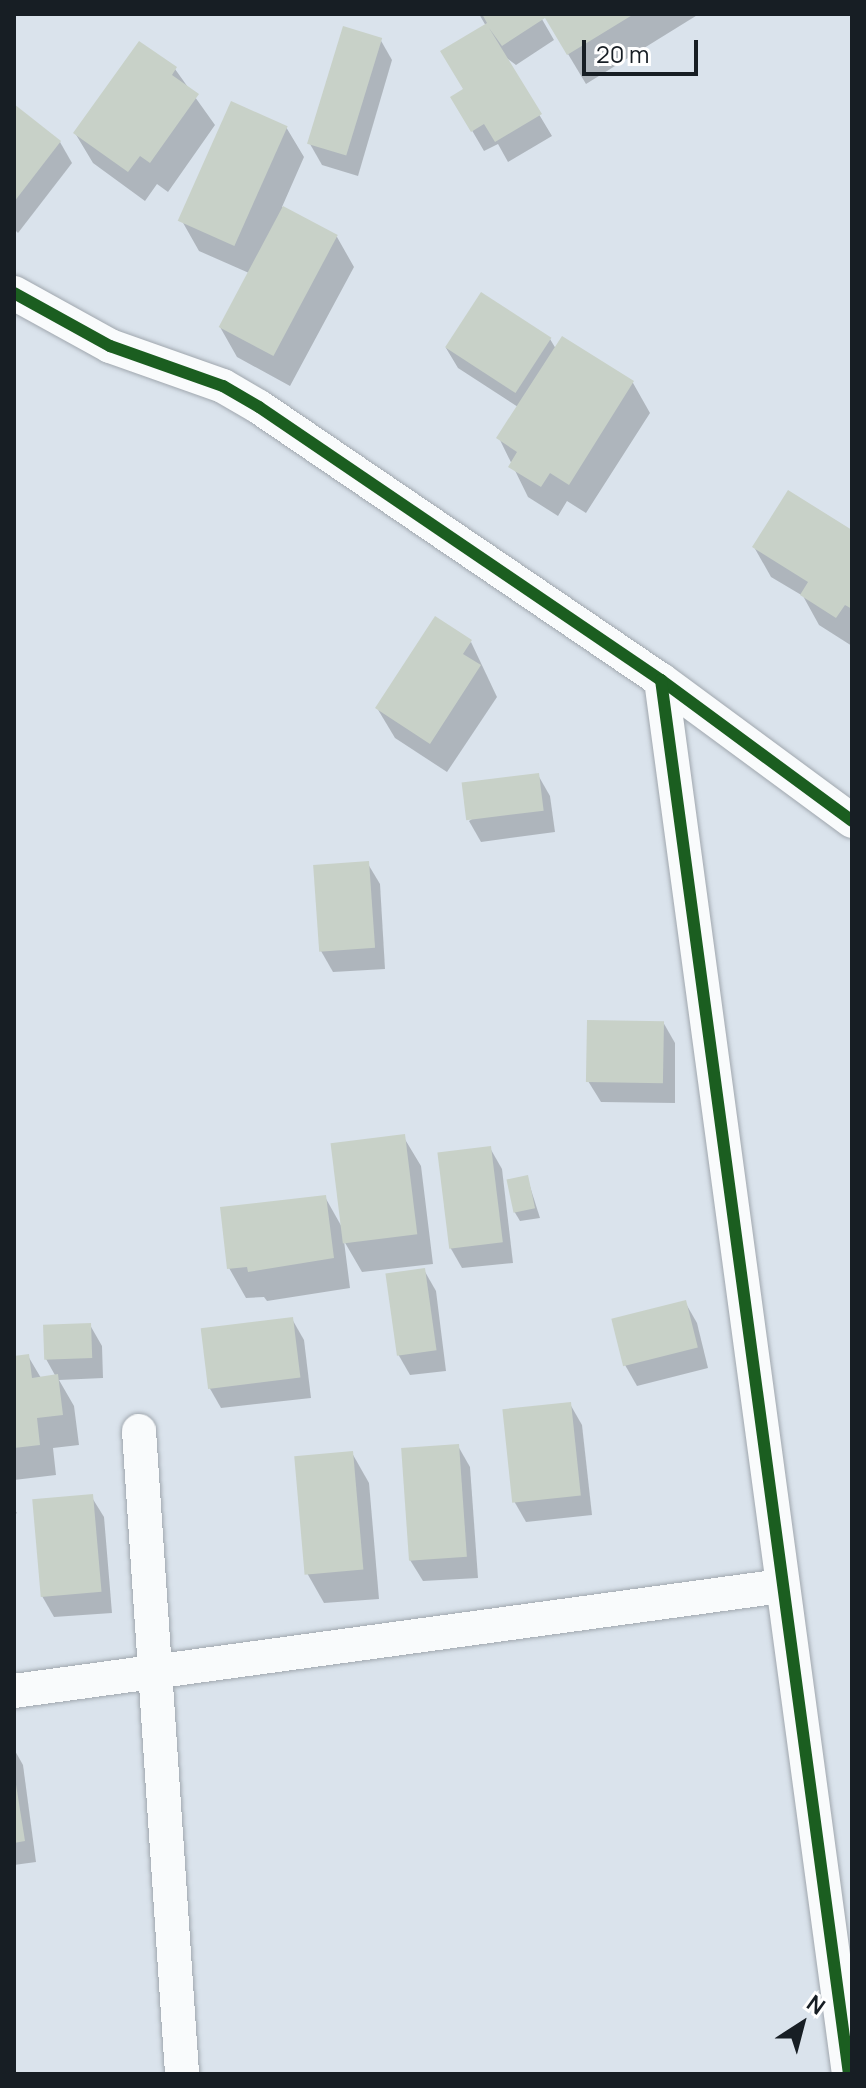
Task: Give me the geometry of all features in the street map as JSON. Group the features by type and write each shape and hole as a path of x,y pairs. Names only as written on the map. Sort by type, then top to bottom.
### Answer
{"street":[{"path":"14,293 110,346 223,386 259,407 661,680 852,821"},
{"path":"661,680 849,2074"},
{"path":"139,1431 158,1671 182,2074"},
{"path":"14,1691 782,1586"}],"building":[{"path":"482,14 634,14 567,55 545,18 502,46 489,28 542,114 495,142 484,124 471,132 450,97 463,89 440,51 487,23"},
{"path":"343,26 382,38 346,156 307,144"},
{"path":"139,41 177,67 172,75 199,94 150,163 140,156 128,172 73,133"},
{"path":"231,101 288,126 234,246 178,221"},
{"path":"14,104 61,141 14,202"},
{"path":"283,206 338,235 273,356 219,327"},
{"path":"481,292 551,338 516,393 445,347"},
{"path":"562,336 634,381 569,485 550,473 541,487 508,467 517,452 496,438"},
{"path":"788,490 852,530 852,609 845,605 836,618 800,595 808,582 752,547"},
{"path":"435,616 472,640 463,654 481,665 430,744 375,708"},
{"path":"539,773 544,811 466,820 462,783"},
{"path":"369,861 375,948 319,952 313,865"},
{"path":"587,1020 664,1021 663,1083 586,1082"},
{"path":"405,1134 417,1234 343,1243 331,1143"},
{"path":"491,1146 503,1242 449,1249 437,1153"},
{"path":"528,1175 535,1208 514,1213 506,1180"},
{"path":"326,1195 334,1258 248,1272 247,1267 227,1269 220,1207"},
{"path":"425,1268 437,1350 397,1356 385,1274"},
{"path":"686,1300 698,1348 623,1366 611,1319"},
{"path":"293,1317 300,1378 208,1389 201,1328"},
{"path":"91,1323 92,1358 44,1360 43,1325"},
{"path":"29,1354 32,1378 58,1374 63,1415 37,1418 40,1445 14,1448 14,1356"},
{"path":"571,1402 581,1495 512,1503 502,1409"},
{"path":"459,1444 467,1557 409,1561 401,1448"},
{"path":"353,1451 363,1570 305,1575 294,1456"},
{"path":"93,1494 102,1592 41,1597 32,1499"},
{"path":"14,1772 25,1841 14,1843"}],"cycle path":[{"path":"14,293 110,346 223,386 259,407 661,680 852,821"},
{"path":"661,680 849,2074"}]}
